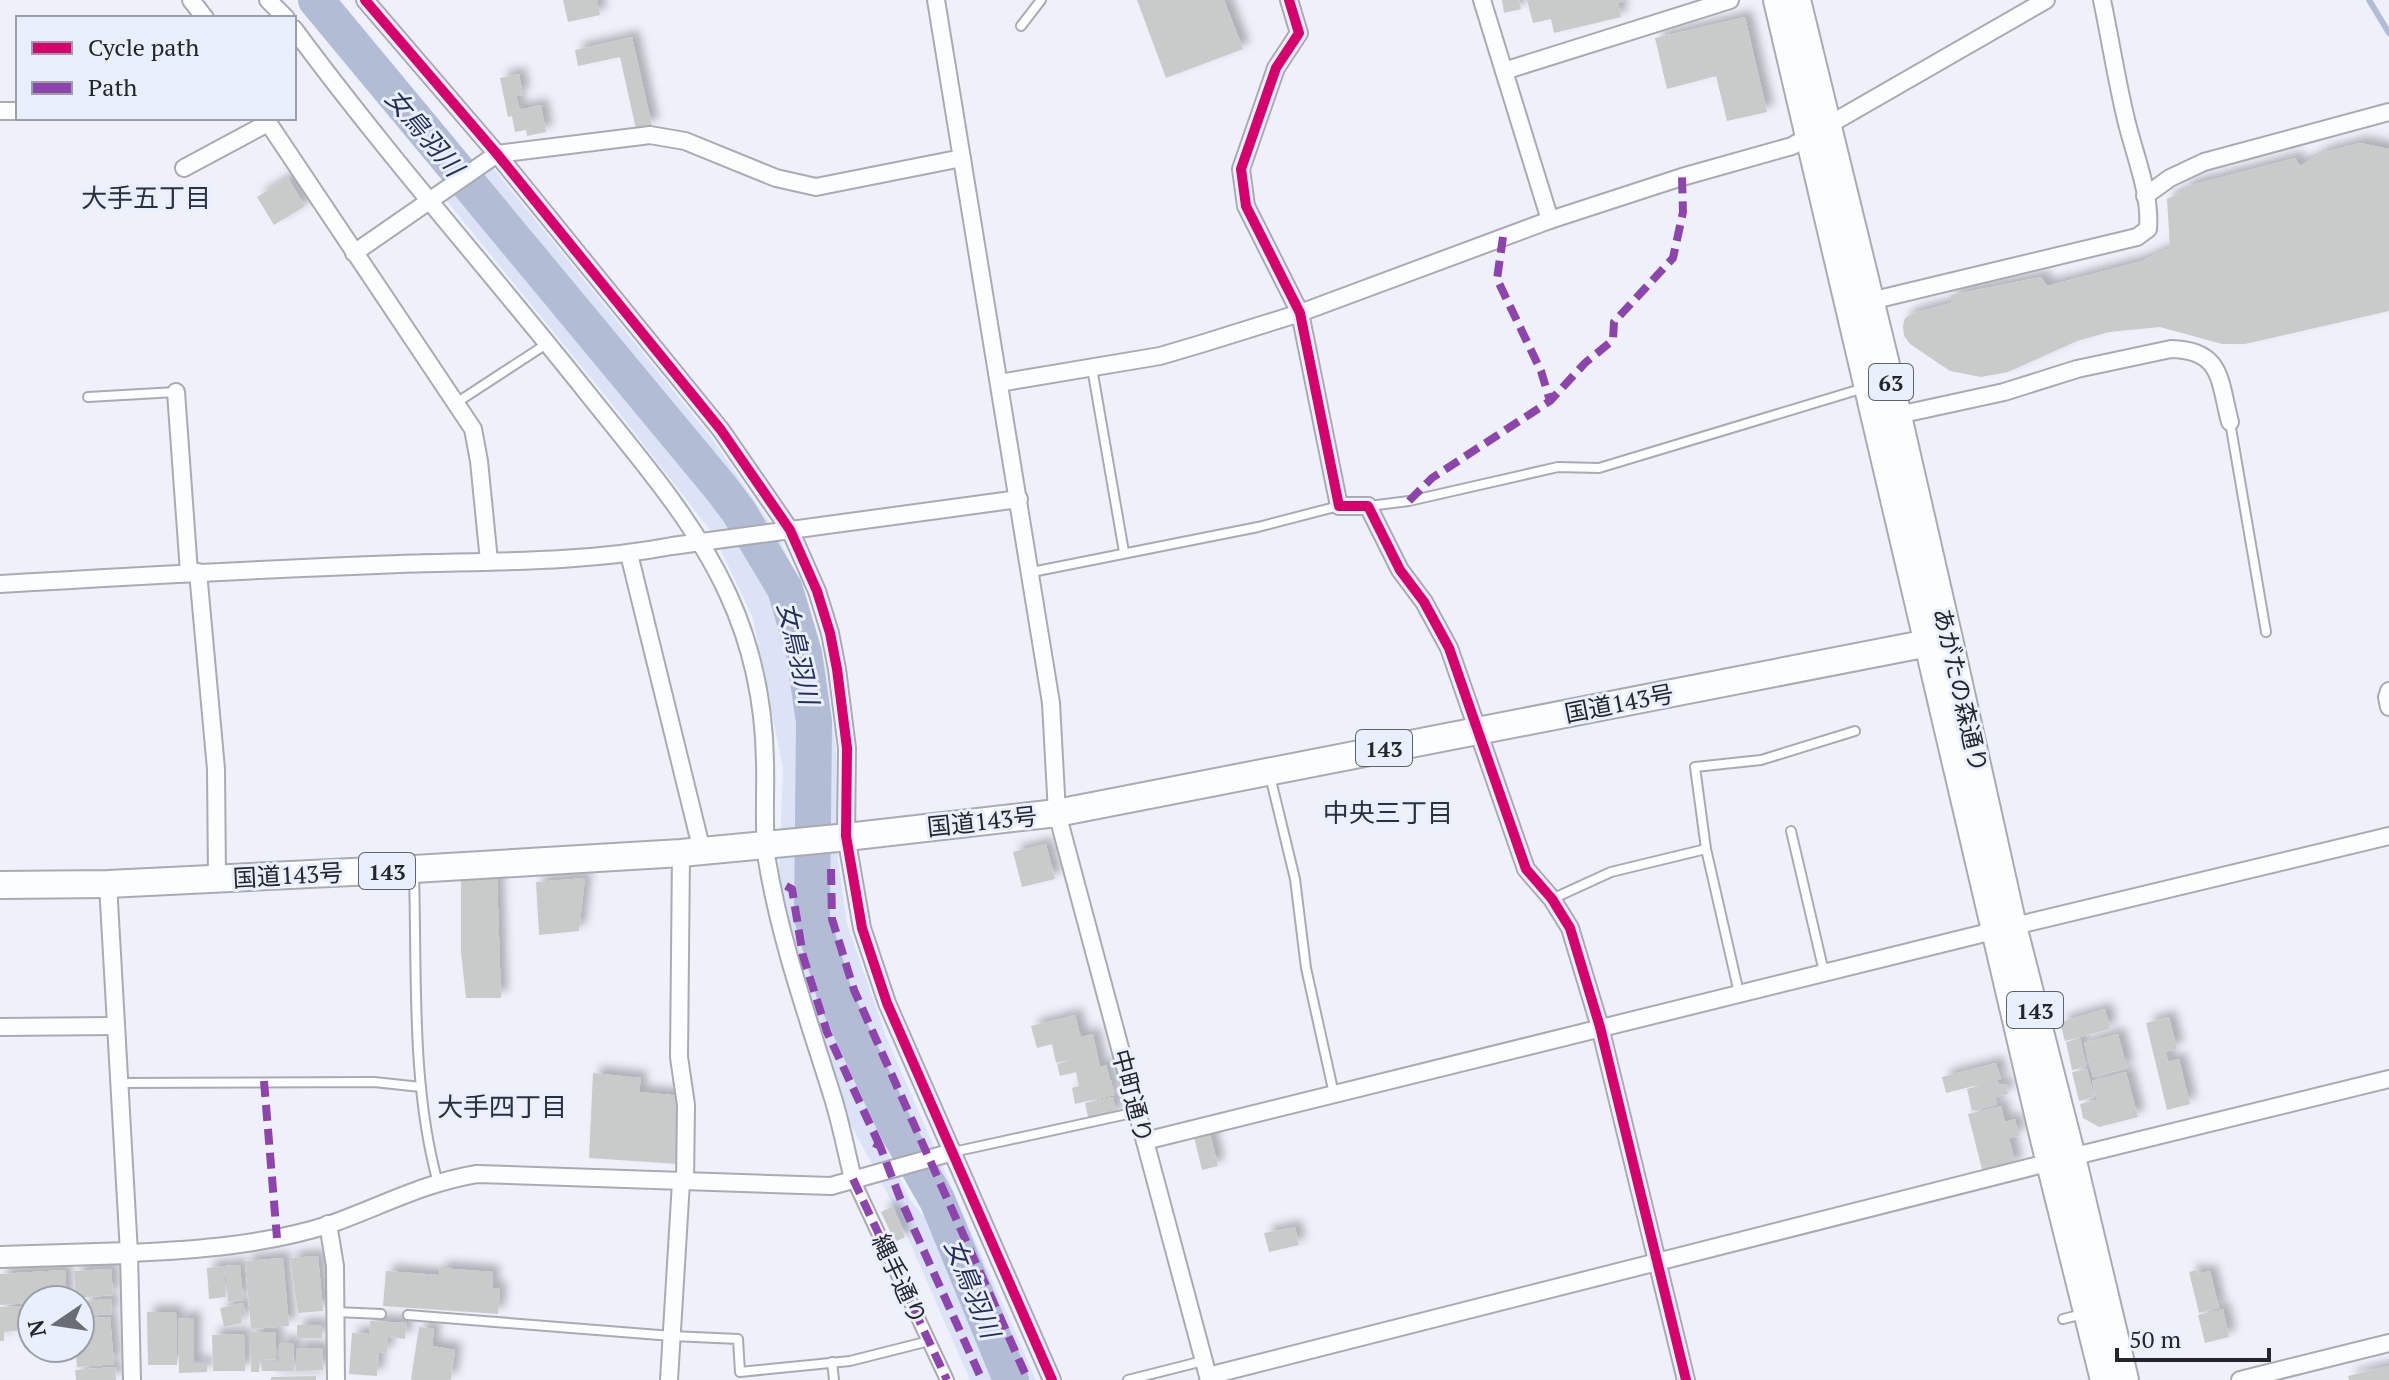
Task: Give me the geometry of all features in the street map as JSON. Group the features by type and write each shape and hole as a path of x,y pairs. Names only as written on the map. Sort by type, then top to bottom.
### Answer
{"main road":[{"name":"あがたの森通り","path":"1777,0 1819,132"},
{"name":"あがたの森通り","path":"1797,0 1819,132 2004,928 2061,1160 2125,1380"},
{"name":"国道143号","path":"0,885 217,879 692,852 1057,813 1938,641"},
{"name":"あがたの森通り","path":"2061,1160 2076,1316 2104,1380"}],"street":[{"path":"191,0 203,16"},
{"path":"268,0 284,16"},
{"path":"365,0 721,430 785,531 817,591 837,669 847,748 842,837 862,928 887,1003 947,1153 1052,1380"},
{"name":"中町通り","path":"936,0 1032,572 1051,703 1057,813 1207,1373"},
{"path":"1289,0 1299,33 1276,68 1241,169 1246,206 1300,313 1339,506 1368,506 1400,570 1424,602 1449,648 1526,869 1552,899 1570,928 1600,1027 1686,1380"},
{"path":"1482,0 1550,220"},
{"path":"1504,71 1730,0"},
{"path":"999,383 1160,356 1300,313 1550,220 1792,146 2046,0"},
{"path":"1859,304 2137,237 2148,229 2149,214 2102,0"},
{"path":"296,31 706,542 746,638 754,671 762,722 770,845 780,924 833,1099 853,1179"},
{"path":"2145,196 2170,178 2204,162 2389,112"},
{"path":"184,168 267,120 473,429 489,561"},
{"path":"354,253 492,157 650,135 685,141 776,178 816,187 962,158"},
{"path":"1887,417 2004,392 2077,369 2171,349 2203,355 2215,366 2230,422"},
{"path":"176,392 216,769 217,879"},
{"path":"0,584 193,572 629,554 1019,499"},
{"path":"629,554 692,852 679,1057 686,1105 683,1182 669,1380"},
{"path":"2389,691 2389,707"},
{"path":"1145,1141 1824,972 2389,836"},
{"path":"108,884 129,1253 132,1380"},
{"path":"0,1027 115,1026"},
{"path":"1207,1373 2389,1079"},
{"path":"0,1257 129,1253 226,1246 277,1238 328,1224 439,1183 477,1174 831,1186 947,1153"},
{"name":"縄手通り","path":"853,1179 947,1380"},
{"path":"328,1224 335,1266 336,1380"},
{"path":"2240,1380 2389,1343"}],"lane":[{"path":"1021,26 1041,0"},
{"path":"455,404 548,343"},
{"path":"1092,367 1124,552"},
{"path":"1368,506 1409,501 1558,467 1599,468 1879,384"},
{"path":"88,397 176,392"},
{"path":"2230,422 2266,632"},
{"path":"1032,572 1258,527 1339,506"},
{"path":"1739,993 1706,849 1695,767 1761,760 1855,731"},
{"path":"1269,772 1295,879 1306,968 1334,1094"},
{"path":"1791,831 1824,972"},
{"path":"1552,899 1611,872 1706,849"},
{"path":"414,869 421,1087 432,1160 439,1183"},
{"path":"119,1083 374,1082 421,1087"},
{"path":"947,1153 1137,1112"},
{"path":"336,1312 381,1314"},
{"path":"408,1315 738,1339 740,1372 850,1361 929,1341"},
{"path":"832,1362 834,1380"},
{"path":"1128,1380 1207,1373"}],"shaded area":[{"path":"490,164 711,437 783,546 810,609 826,669 836,750 838,860 847,924 887,1039 1036,1380 1015,1380 936,1188 901,1128 842,994 820,918 826,861 822,830 821,724 810,653 789,585 769,551 713,473 473,177"},
{"path":"464,182 754,543 785,607 801,663 807,722 803,809 797,850 807,950 879,1134 910,1200 936,1231 967,1289 998,1380 970,1380 894,1206 849,1121 819,1037 795,951 779,871 783,768 753,618 713,534 446,200"}],"building":[{"path":"563,0 597,0 600,15 568,22"},
{"path":"1137,0 1224,0 1243,49 1166,78"},
{"path":"1502,0 1519,0 1521,9 1504,13"},
{"path":"1527,0 1624,1 1618,3 1621,17 1554,33 1551,19 1533,23"},
{"path":"1745,17 1767,112 1727,121 1716,76 1667,89 1655,38"},
{"path":"632,37 652,126 636,129 620,57 578,66 575,50"},
{"path":"519,74 523,95 516,96 519,110 541,105 546,132 527,136 526,130 515,132 512,116 508,117 500,78"},
{"path":"2360,143 2389,149 2389,311 2245,344 2222,344 2160,327 2109,332 2077,341 2008,372 1981,377 1950,371 1910,344 1904,336 1905,318 1951,303 1951,295 2041,277 2047,286 2142,261 2170,248 2167,199 2185,191 2184,187 2295,158 2300,166 2325,152"},
{"path":"288,178 305,206 274,225 257,197"},
{"path":"1046,844 1055,879 1022,887 1013,852"},
{"path":"497,876 501,998 466,998 461,952 461,877"},
{"path":"585,878 579,931 539,935 536,882"},
{"path":"2105,1009 2110,1029 2065,1041 2060,1022"},
{"path":"1075,1015 1081,1037 1093,1034 1100,1067 1106,1065 1110,1079 1097,1083 1111,1080 1114,1095 1075,1104 1072,1088 1079,1086 1076,1072 1060,1076 1057,1064 1081,1057 1056,1063 1052,1044 1037,1048 1031,1026"},
{"path":"2169,1017 2177,1049 2165,1052 2168,1062 2179,1059 2190,1104 2167,1110 2146,1023"},
{"path":"2118,1034 2127,1068 2093,1077 2084,1043"},
{"path":"2080,1038 2086,1067 2072,1070 2066,1042"},
{"path":"1996,1063 2001,1079 1946,1093 1942,1077"},
{"path":"2087,1069 2094,1097 2079,1101 2072,1072"},
{"path":"2126,1072 2138,1117 2099,1127 2083,1118 2080,1104 2097,1100 2092,1081"},
{"path":"593,1073 641,1078 639,1092 681,1096 678,1164 589,1158"},
{"path":"1998,1081 1999,1085 2006,1084 2008,1094 1995,1097 1997,1105 1972,1111 1967,1089"},
{"path":"1113,1097 1117,1115 1089,1121 1085,1103"},
{"path":"2001,1106 2005,1122 2015,1119 2019,1136 2009,1138 2016,1165 1983,1173 1968,1114"},
{"path":"1210,1133 1218,1166 1202,1170 1194,1137"},
{"path":"892,1207 905,1237 895,1242 881,1212"},
{"path":"1295,1227 1299,1245 1269,1252 1264,1233"},
{"path":"318,1256 323,1311 298,1313 290,1258"},
{"path":"283,1258 289,1326 251,1329 245,1261"},
{"path":"240,1265 243,1300 228,1301 225,1266"},
{"path":"224,1266 226,1297 209,1299 207,1268"},
{"path":"440,1268 493,1272 492,1288 500,1289 498,1314 383,1306 386,1271 439,1275"},
{"path":"111,1269 113,1295 96,1296 96,1284 75,1284 74,1271"},
{"path":"65,1270 66,1284 16,1284 16,1304 0,1305 0,1274"},
{"path":"2197,1270 2198,1274 2210,1271 2219,1308 2199,1313 2189,1272"},
{"path":"111,1299 112,1314 96,1315 96,1300"},
{"path":"243,1303 246,1315 241,1316 242,1323 224,1327 220,1308"},
{"path":"16,1306 16,1331 4,1332 4,1341 0,1341 0,1307"},
{"path":"2223,1309 2229,1337 2205,1343 2198,1315"},
{"path":"147,1312 176,1312 177,1365 148,1365"},
{"path":"110,1317 114,1364 77,1367 77,1364 96,1364 96,1318"},
{"path":"194,1318 194,1363 207,1363 207,1372 179,1373 178,1319"},
{"path":"370,1321 407,1323 405,1339 388,1337 387,1353 379,1352 377,1376 349,1374 352,1333 369,1334"},
{"path":"297,1325 322,1325 322,1338 297,1338"},
{"path":"419,1327 434,1329 432,1346 455,1350 451,1380 411,1380"},
{"path":"250,1332 276,1332 276,1359 259,1360 259,1372 251,1372"},
{"path":"244,1334 245,1371 213,1371 212,1335"},
{"path":"279,1343 293,1343 294,1371 262,1371 261,1362 279,1362"},
{"path":"296,1348 322,1348 323,1370 296,1371"},
{"path":"2389,1366 2389,1380 2349,1380 2348,1376"},
{"path":"115,1367 116,1380 76,1380 75,1370"},
{"path":"316,1376 316,1380 271,1380 271,1377"}],"waterway":[{"name":"女鳥羽川","path":"316,0 721,488 785,589 804,653 814,722 812,918 835,996 896,1128 937,1200 1011,1380"},
{"path":"2369,0 2389,33"}],"marked path":[{"path":"1409,501 1432,478 1550,401 1585,363 1613,340 1614,322 1673,258 1683,212 1682,177"},
{"path":"1503,237 1497,279 1541,371 1550,401"},
{"path":"831,869 832,919 854,990 1028,1380"},
{"path":"786,886 792,889 803,956 827,1032 880,1146"},
{"path":"264,1081 277,1238"},
{"path":"874,1143 880,1146 900,1198 982,1380"},
{"path":"853,1179 947,1380"}],"cycle path":[{"path":"365,0 497,154 721,430 790,530 817,591 837,669 847,748 846,836 862,928 887,1003 1052,1380"},
{"path":"1289,0 1299,33 1276,68 1241,169 1246,206 1300,313 1339,506 1368,506 1400,570 1424,602 1449,648 1526,869 1552,899 1570,928 1600,1027 1686,1380"}],"district":[{"name":"大手五丁目","path":"146,197"},
{"name":"中央三丁目","path":"1388,812"},
{"name":"大手四丁目","path":"502,1106"}]}
